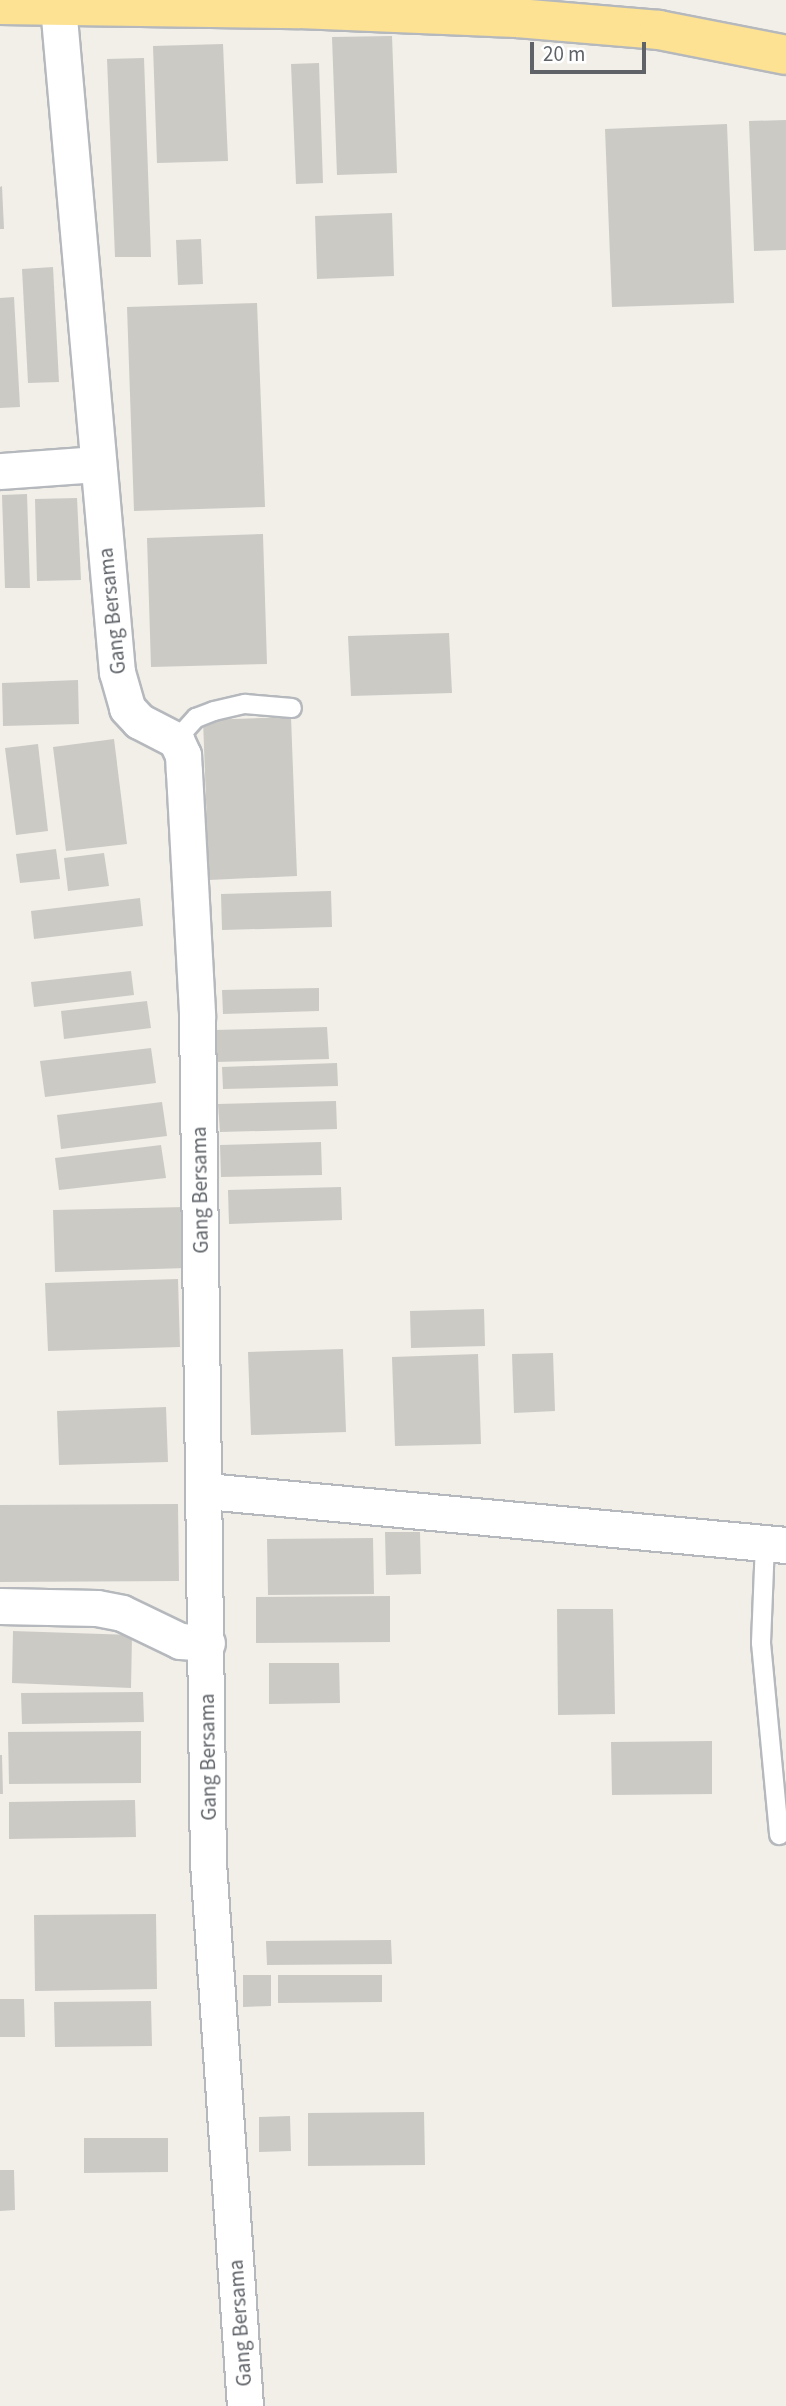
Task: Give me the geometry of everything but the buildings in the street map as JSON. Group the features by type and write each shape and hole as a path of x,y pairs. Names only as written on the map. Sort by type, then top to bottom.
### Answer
{"highway":[{"path":"0,5 299,9 517,18 659,30 786,55"}],"street":[{"name":"Gang Bersama","path":"58,6 117,672 128,708 139,721 176,740 183,755 197,1015 206,1491 208,1863 245,2406"},
{"path":"0,471 97,464"},
{"path":"206,1491 776,1544"},
{"path":"0,1606 97,1608 122,1613 180,1641 206,1643"}],"lane":[{"path":"176,740 196,718 214,710 246,704 292,708"},
{"path":"776,1544 761,1643 779,1835"}]}
